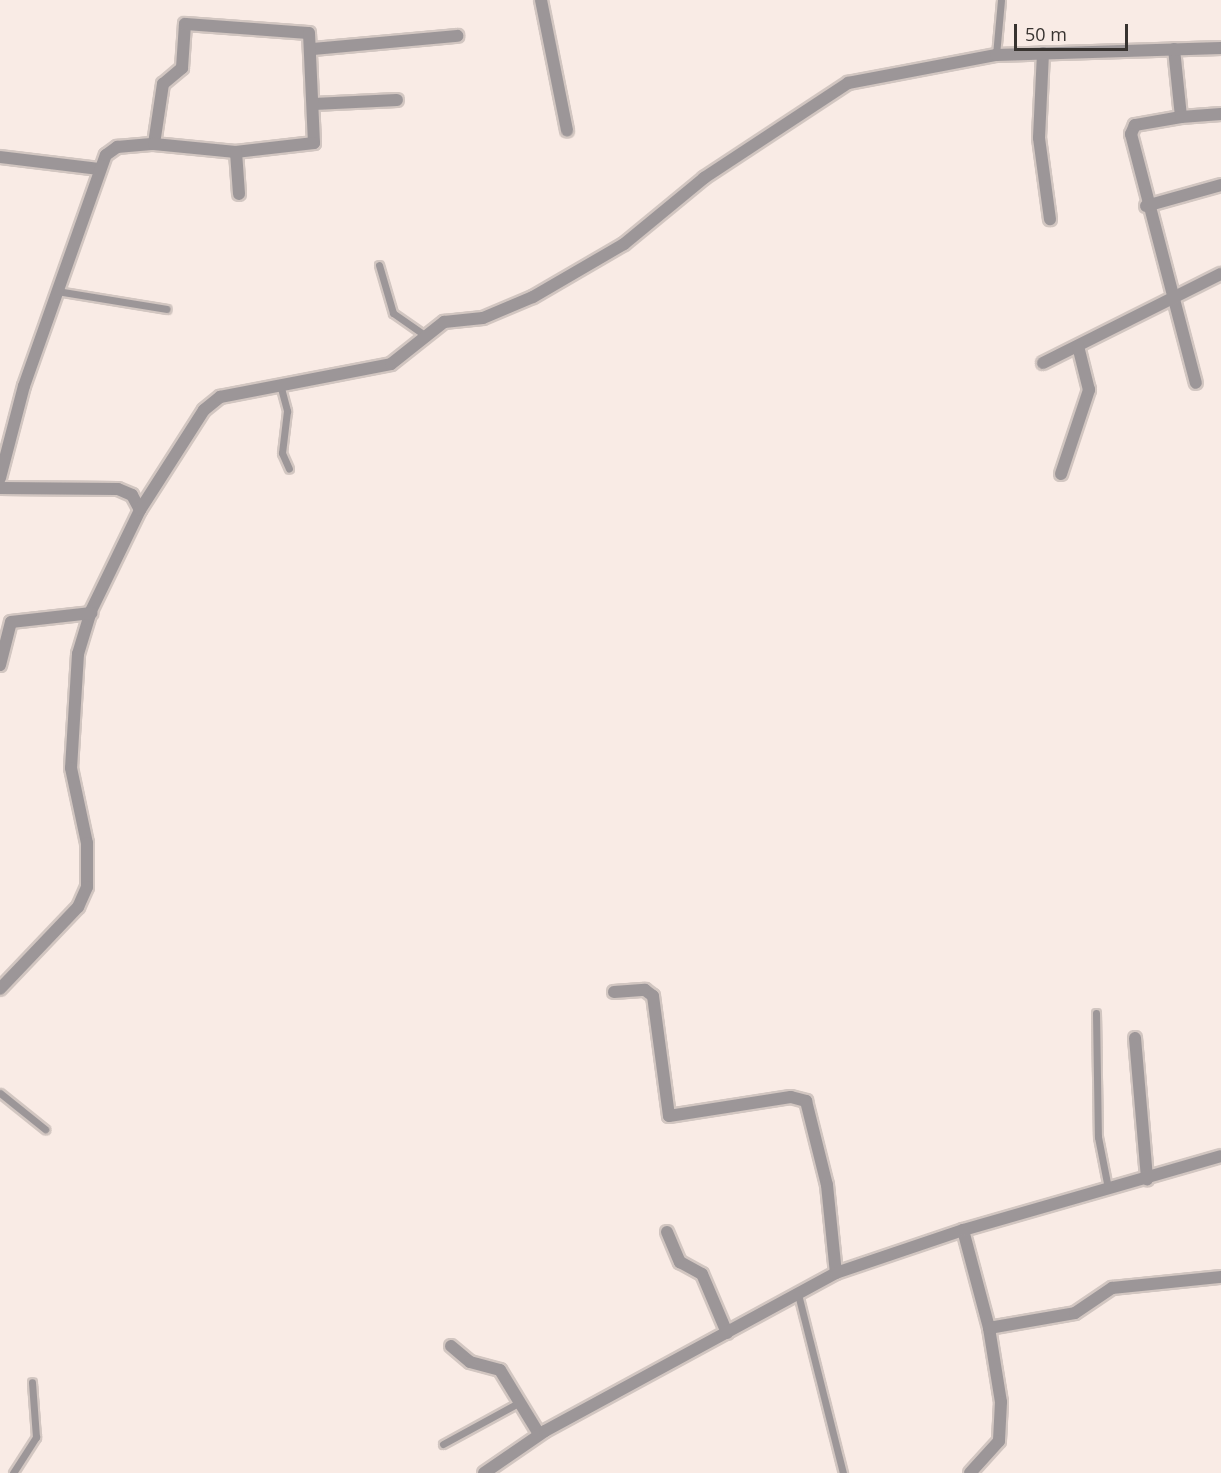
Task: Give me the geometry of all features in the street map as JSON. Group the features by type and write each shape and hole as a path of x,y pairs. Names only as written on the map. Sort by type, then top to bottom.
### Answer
{"street":[{"path":"541,0 567,130"},
{"path":"0,478 57,291 99,169 117,147 154,144 236,152 311,145 314,104 313,49 309,33 185,24 182,68 163,84 154,144"},
{"path":"313,49 457,36"},
{"path":"0,989 78,907 87,887 87,843 71,768 78,654 90,613 140,510 213,402 391,364 444,322 483,318 517,304 624,244 704,178 848,83 996,55 1221,48"},
{"path":"1174,49 1181,117"},
{"path":"1043,53 1038,138 1050,219"},
{"path":"314,104 397,100"},
{"path":"1196,383 1146,206 1131,130 1181,117 1221,114"},
{"path":"236,152 238,194"},
{"path":"0,157 99,169"},
{"path":"1146,206 1221,185"},
{"path":"1043,363 1172,302 1221,274"},
{"path":"1061,474 1089,390 1078,346"},
{"path":"0,488 118,489 132,495 140,510"},
{"path":"0,665 11,622 90,613"},
{"path":"614,992 651,993 669,1116 791,1097 806,1101 826,1185 836,1273"},
{"path":"1135,1038 1147,1179"},
{"path":"484,1473 539,1434 836,1273 963,1230 1221,1156"},
{"path":"963,1230 989,1328 1002,1424 997,1445 970,1473"},
{"path":"667,1232 680,1262 702,1274 727,1333"},
{"path":"989,1328 1075,1312 1112,1288 1221,1278"},
{"path":"451,1346 470,1362 498,1368 539,1434"}],"lane":[{"path":"996,55 1002,0"},
{"path":"379,265 393,313 426,336"},
{"path":"57,291 167,309"},
{"path":"281,388 287,411 282,453 289,469"},
{"path":"1096,1013 1098,1137 1108,1188"},
{"path":"0,1094 45,1129"},
{"path":"798,1294 843,1473"},
{"path":"13,1473 36,1437 32,1382"},
{"path":"443,1444 520,1402"}]}
